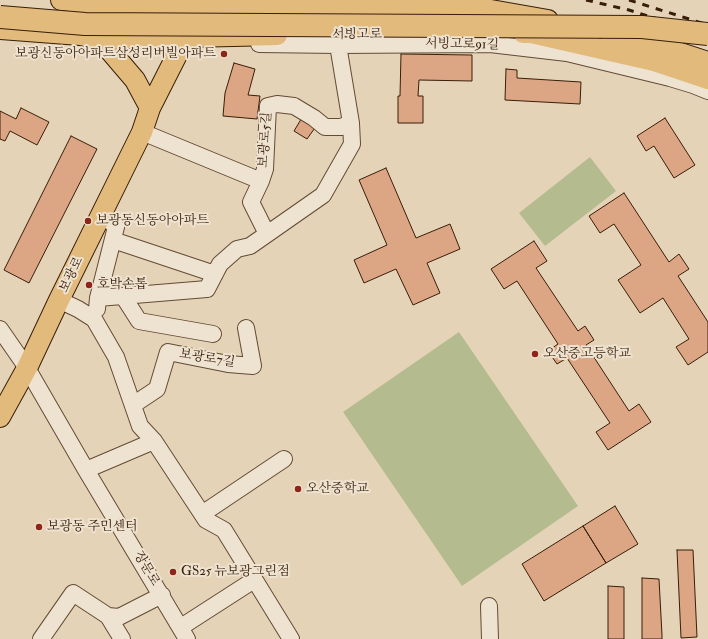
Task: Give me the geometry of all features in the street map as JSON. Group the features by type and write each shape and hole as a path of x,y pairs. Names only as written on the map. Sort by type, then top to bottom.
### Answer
{"highway":[{"path":"0,7 85,16 606,17 708,19"},
{"path":"0,17 85,24 642,28 708,34"}],"main road":[{"path":"61,0 96,4 306,4 479,8 622,34 708,62"},
{"path":"80,35 92,29 98,14 96,4"},
{"path":"303,35 296,23 297,14 306,4"},
{"name":"보광로","path":"0,417 27,368 142,132 150,108 186,37 192,5"},
{"name":"서빙고로","path":"0,29 80,35 100,39 530,33 654,61 708,79"},
{"path":"100,39 135,80 150,108"}],"street":[{"name":"서빙고로91길","path":"210,37 262,44 490,44 567,53 670,78 708,91"},
{"path":"98,298 207,289 220,264 237,249 250,246 323,195 352,144 351,123 338,45"},
{"name":"보광로5길","path":"267,234 251,202 265,169 268,106 277,104 294,106 314,118 325,127 341,127 351,123"},
{"path":"142,132 261,181"},
{"path":"96,322 98,298 116,227 102,214"},
{"path":"113,240 215,274"},
{"path":"123,296 139,321 213,334"},
{"path":"59,300 94,319 116,357 140,426 154,441 206,520 224,530 291,639"},
{"name":"보광로7길","path":"133,405 157,389 168,352 228,364 252,366 246,328"},
{"name":"장문로","path":"0,329 27,368 86,470 184,633 254,580"},
{"path":"86,470 154,441"},
{"path":"202,514 284,459"},
{"path":"41,639 73,593 108,616 122,639"},
{"path":"108,616 119,617 162,596"},
{"path":"489,606 490,639"}],"green space":[{"path":"590,157 616,191 545,246 519,213"},
{"path":"459,332 578,506 462,586 343,412"}],"building":[{"path":"401,54 472,55 472,81 419,80 418,96 423,96 423,123 398,123"},
{"path":"234,63 255,69 248,95 260,96 257,119 223,116 225,93"},
{"path":"506,69 517,70 517,78 581,82 580,104 505,100"},
{"path":"21,108 49,122 37,145 10,131 5,141 0,139 0,111 16,119"},
{"path":"303,116 317,125 307,139 294,131"},
{"path":"665,118 695,165 674,178 654,146 646,151 637,136"},
{"path":"71,136 97,149 29,283 4,270"},
{"path":"386,168 416,238 450,224 460,249 427,263 440,293 413,305 396,269 364,283 354,260 387,245 359,180"},
{"path":"624,193 669,262 679,254 689,269 678,276 708,322 708,352 688,365 676,347 689,339 663,298 640,313 618,280 641,265 614,224 600,233 589,216"},
{"path":"534,241 547,261 536,268 578,331 585,326 594,340 586,345 629,411 639,404 651,422 608,450 596,432 610,423 567,358 557,364 548,351 558,344 517,281 504,289 491,269"},
{"path":"615,506 638,544 606,563 583,526"},
{"path":"583,526 606,563 544,601 522,564"},
{"path":"677,550 693,550 697,637 681,638"},
{"path":"642,578 659,579 662,639 642,639"},
{"path":"608,586 624,587 624,639 608,639"}],"railway":[{"path":"586,0 629,10 708,35"},
{"path":"629,0 708,25"}],"place":[{"name":"보광신동아아파트삼성리버빌아파트","path":"224,54"},
{"name":"보광동신동아아파트","path":"88,221"},
{"name":"호박손톱","path":"89,285"},
{"name":"오산중고등학교","path":"535,354"},
{"name":"오산중학교","path":"298,489"},
{"name":"보광동 주민센터","path":"39,527"},
{"name":"GS25 뉴보광그린점","path":"173,572"}]}
